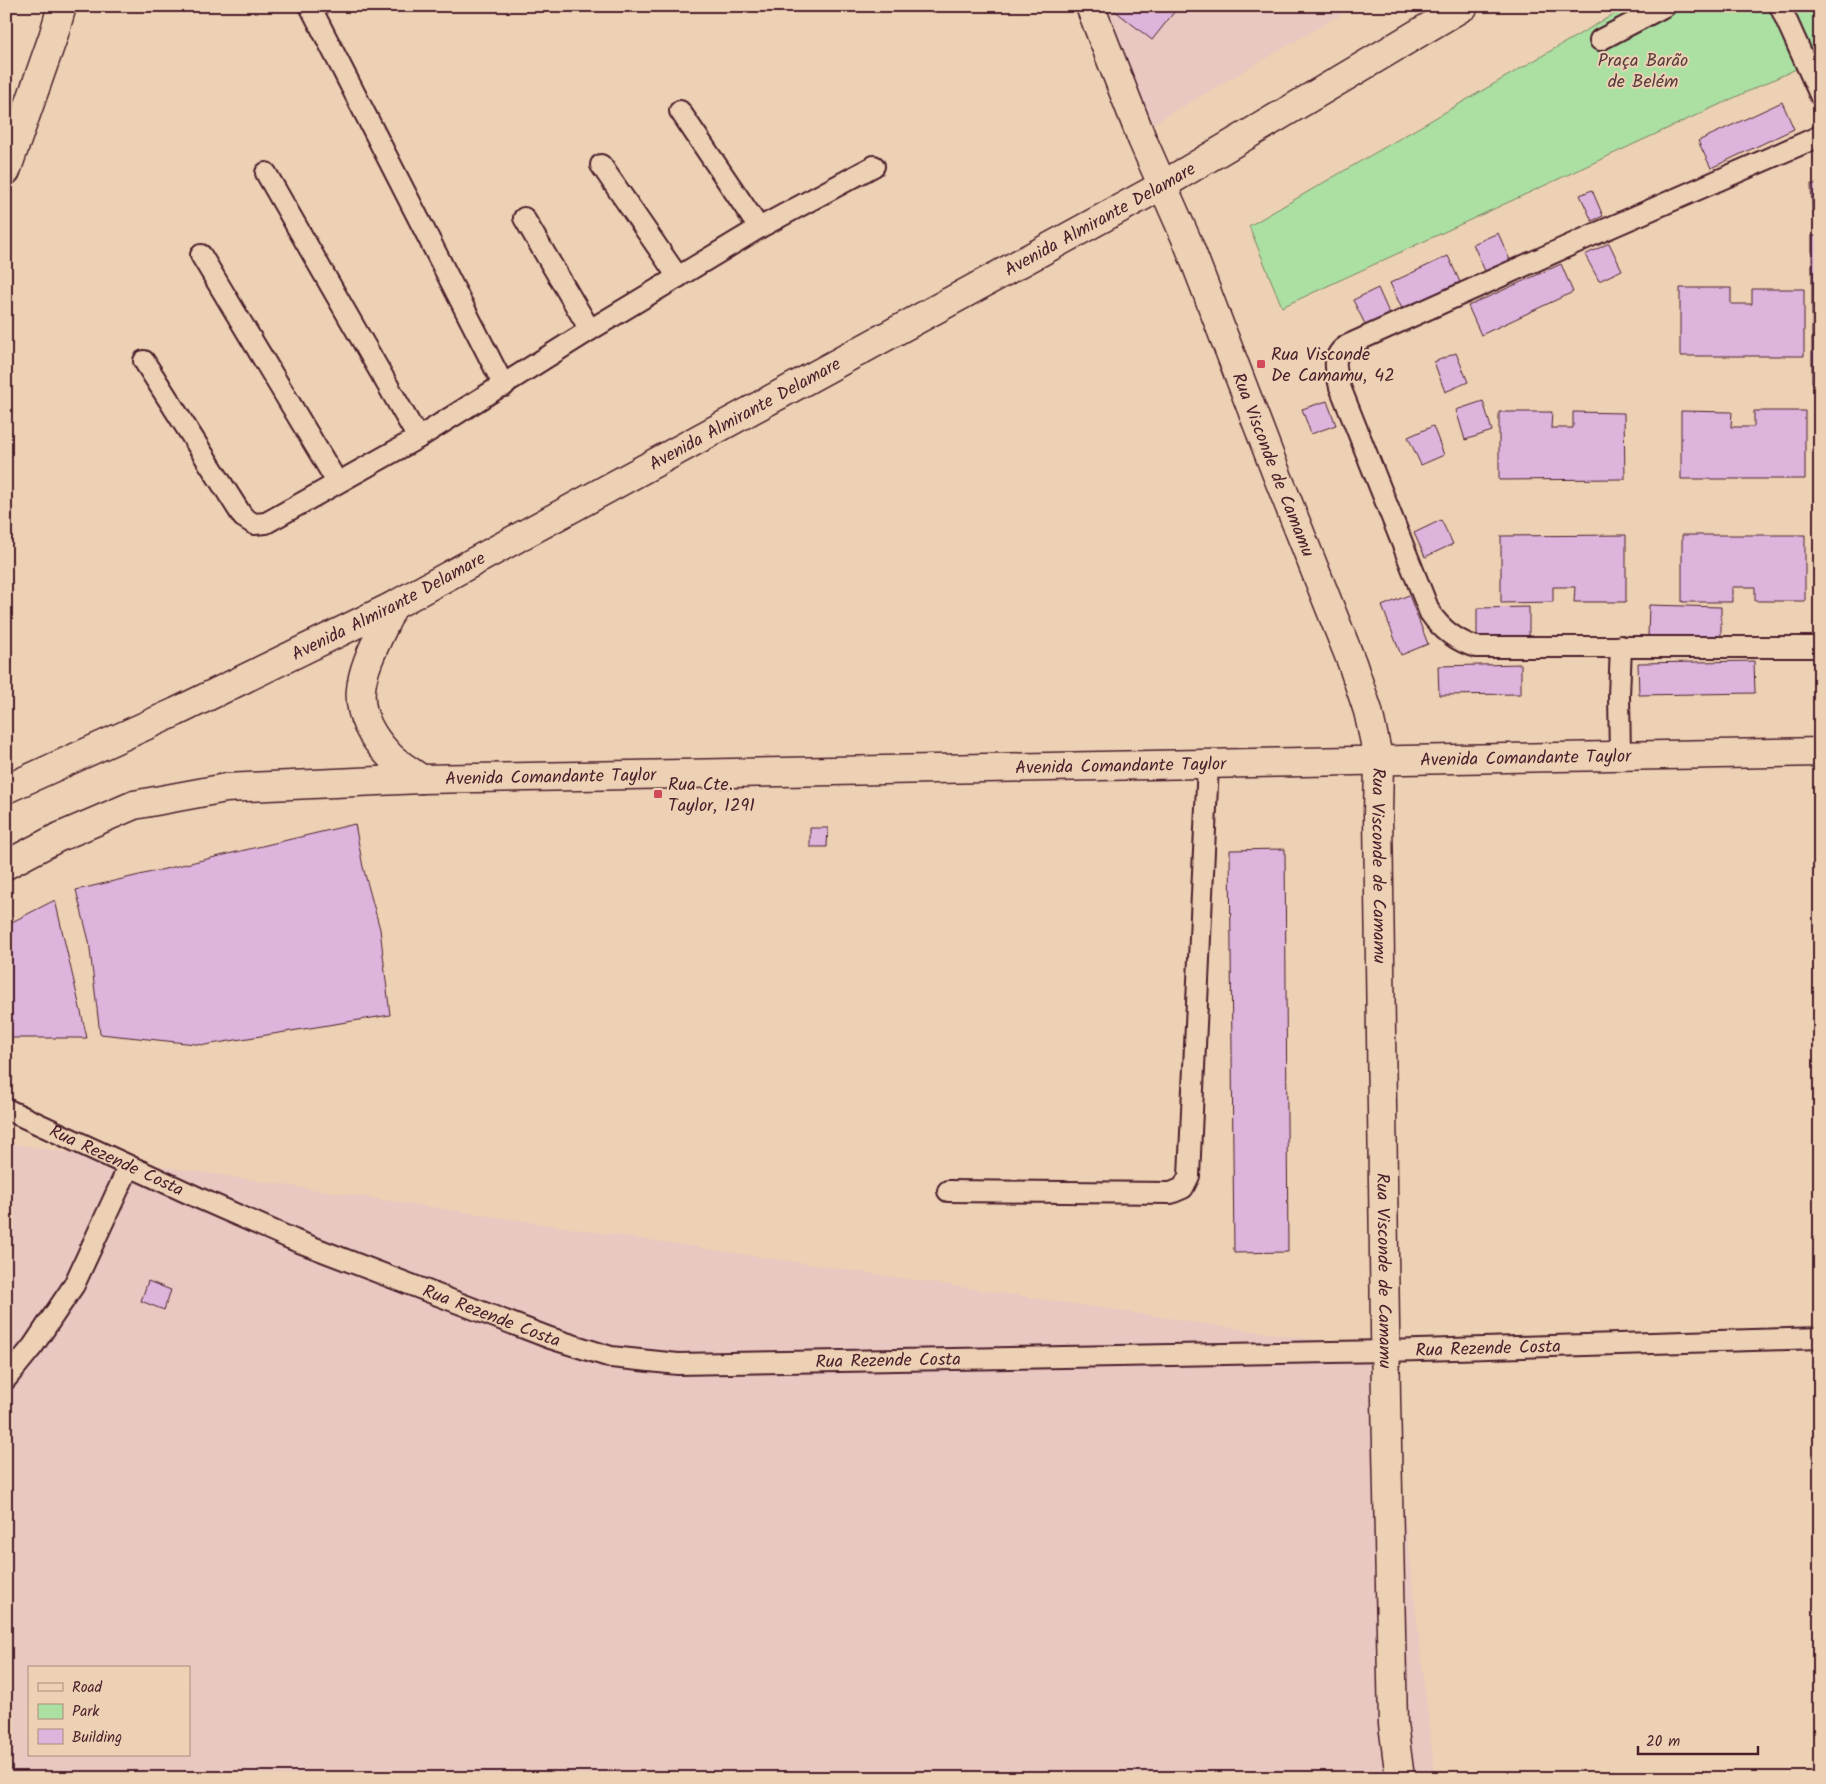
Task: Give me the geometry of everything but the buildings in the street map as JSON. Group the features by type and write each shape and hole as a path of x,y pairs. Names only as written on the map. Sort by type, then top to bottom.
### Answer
{"main road":[{"path":"6,171 14,126 53,37 62,6"},
{"name":"Rua Visconde de Camamu","path":"1090,6 1142,139 1188,242 1275,470 1352,663 1368,711 1380,762 1378,815 1393,1724 1400,1778"},
{"name":"Avenida Almirante Delamare","path":"6,789 176,712 393,606 1163,185 1464,6"},
{"path":"393,606 363,672 360,705 369,731 391,757 421,779"},
{"name":"Avenida Comandante Taylor","path":"421,779 1380,762 1620,755 1820,752"},
{"path":"6,865 57,838 134,805 226,788 421,779"}],"lane":[{"path":"310,6 504,386"},
{"path":"1600,40 1665,6"},
{"path":"1780,6 1820,95"},
{"path":"680,111 759,228"},
{"path":"1820,136 1348,345 1336,356 1336,370 1340,387 1430,613 1439,626 1463,643 1476,647 1820,647"},
{"path":"601,165 678,277"},
{"path":"144,361 243,517 254,524 266,523 418,438 504,386 590,330 759,228 874,166"},
{"path":"266,173 418,438"},
{"path":"524,218 590,330"},
{"path":"200,255 337,482"},
{"path":"1620,755 1619,696 1621,646"},
{"path":"948,1191 1171,1193 1183,1188 1189,1176 1208,764"},
{"name":"Rua Rezende Costa","path":"6,1109 294,1240 550,1338 611,1357 678,1364 1386,1351 1820,1338"},
{"path":"6,1379 33,1346 74,1285 129,1166"}],"shaded area":[{"path":"1091,6 1356,6 1147,127"},
{"path":"6,1143 1386,1351 1435,1778 6,1778"}],"green space":[{"name":"Praça Barão de Belém","path":"1628,6 1820,6 1820,58 1282,307 1249,226"}],"place":[{"name":"Rua Visconde De Camamu, 42","path":"1261,364"},
{"name":"Rua Cte. Taylor, 1291","path":"658,794"}]}
